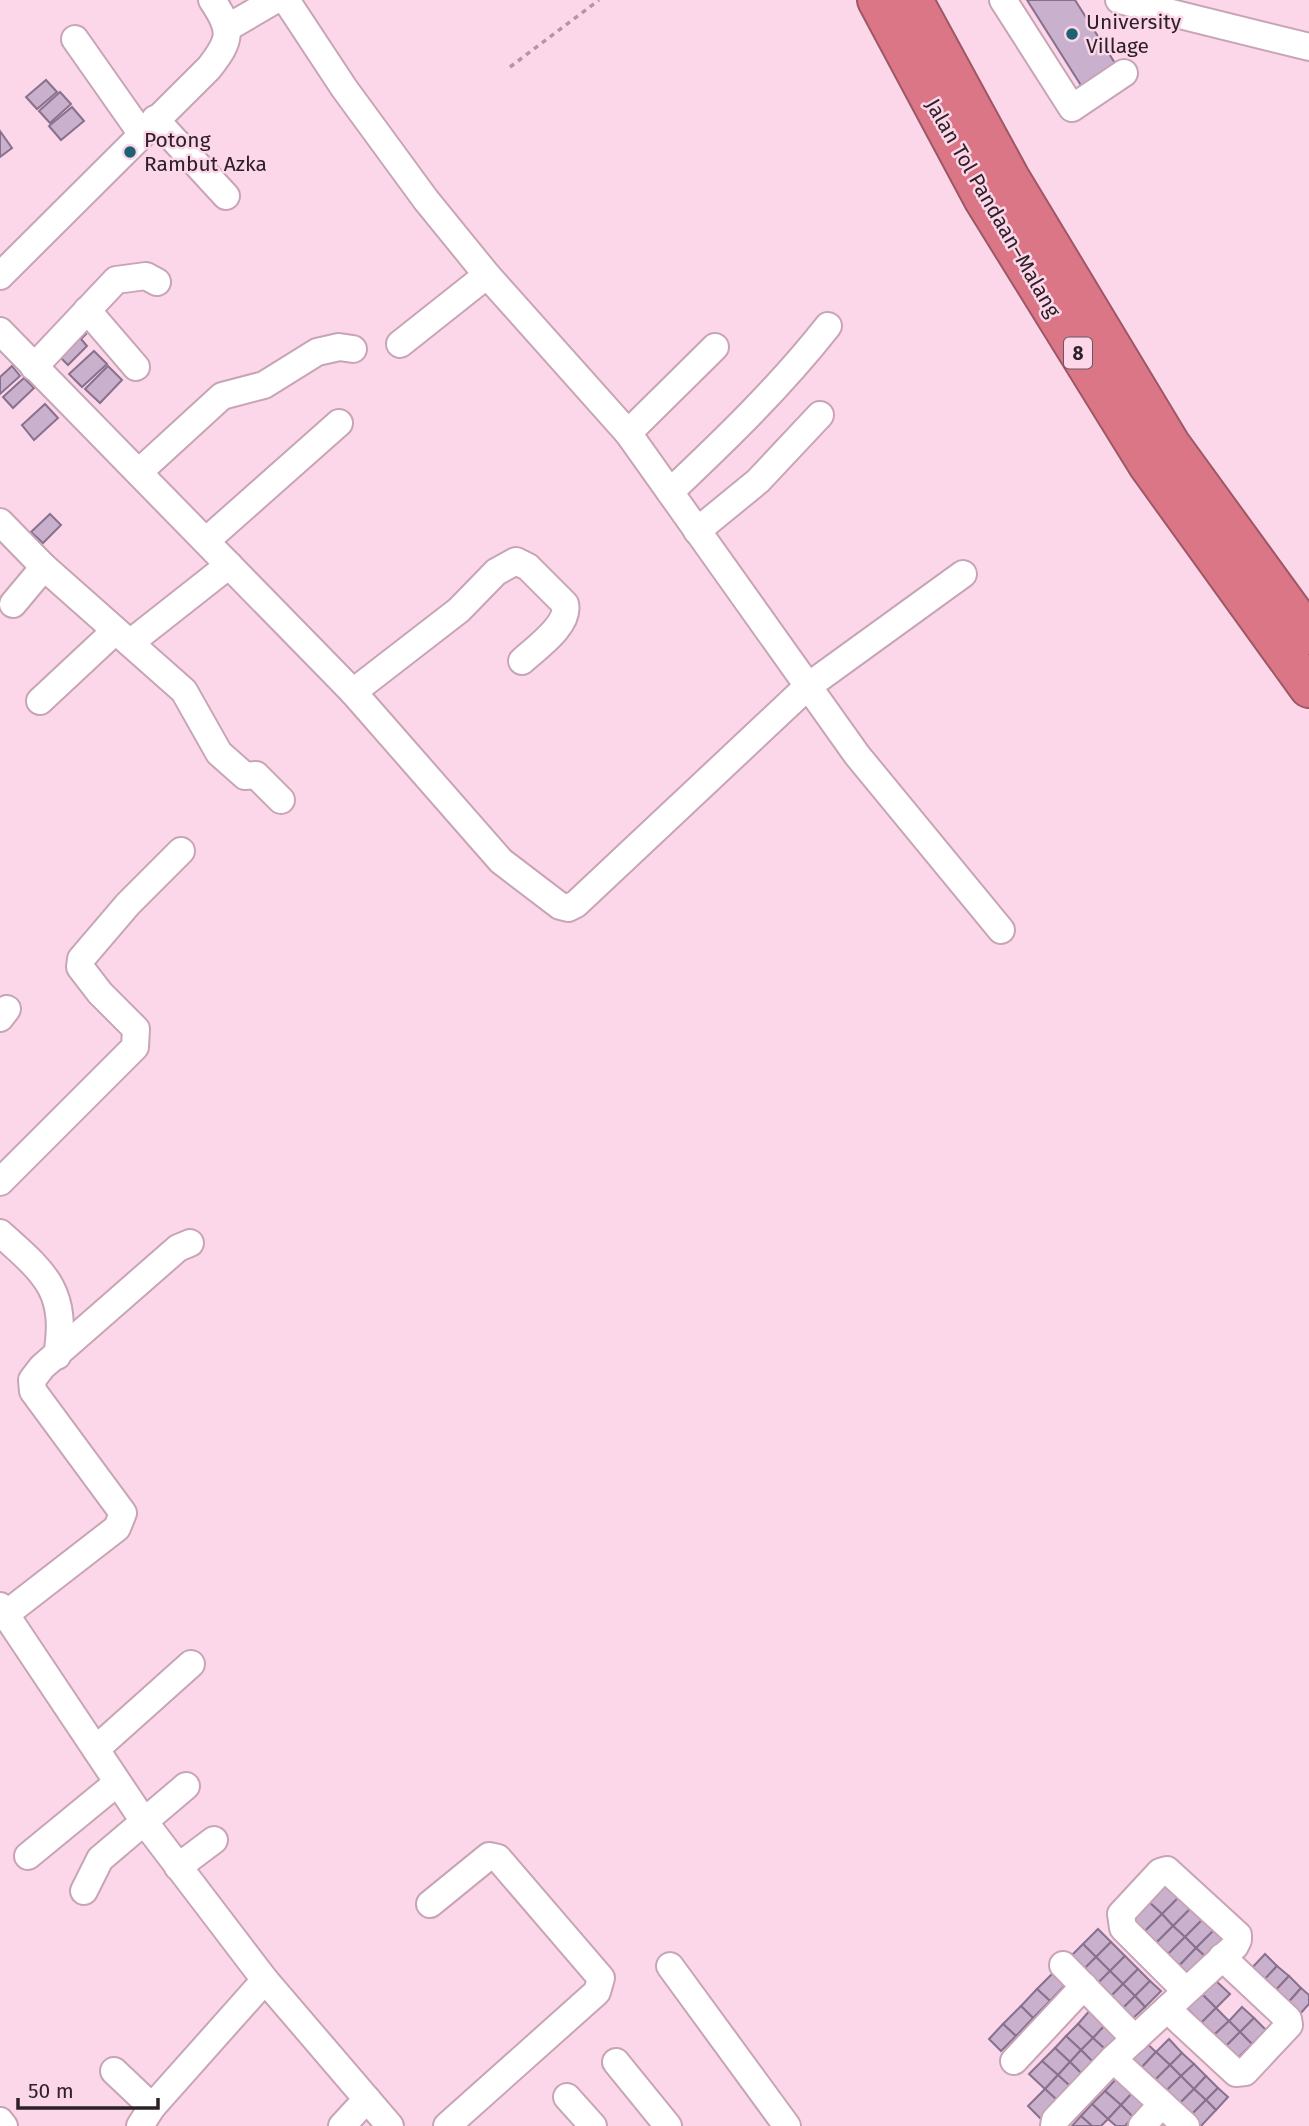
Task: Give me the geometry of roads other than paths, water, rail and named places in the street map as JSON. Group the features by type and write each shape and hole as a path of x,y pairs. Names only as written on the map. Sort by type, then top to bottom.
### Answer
{"highway":[{"name":"Jalan Tol Pandaan–Malang","path":"877,0 984,200 1141,454 1309,688"},
{"name":"Jalan Tol Pandaan–Malang","path":"913,0 1010,178 1171,445 1309,635"}],"street":[{"path":"0,276 209,68 227,45 228,28 212,0"},
{"path":"228,28 275,0"},
{"path":"286,0 344,88 426,201 487,275 628,433 857,755 1001,930"},
{"path":"1003,0 1072,108 1124,73"},
{"path":"1119,0 1309,47"},
{"path":"75,39 148,126 226,196"},
{"path":"400,344 487,275"},
{"path":"34,367 116,281 146,276 157,282"},
{"path":"87,310 136,367"},
{"path":"670,492 752,414 794,369 828,326"},
{"path":"0,331 353,692 501,861 552,902 568,908 605,879 807,687 963,575"},
{"path":"139,472 222,396 264,385 317,352 339,347 353,349"},
{"path":"628,433 715,347"},
{"path":"697,531 758,481 820,415"},
{"path":"207,540 340,422"},
{"path":"0,522 44,567 184,691 219,753 245,776 256,775 281,800"},
{"path":"353,692 459,610 496,572 516,561 528,567 567,609 561,623 522,661"},
{"path":"40,701 122,637 229,565"},
{"path":"13,604 44,567"},
{"path":"0,1182 135,1047 136,1029 93,984 80,967 81,959 128,904 181,851"},
{"path":"0,1233 54,1290 61,1307 57,1356"},
{"path":"190,1243 178,1248 32,1380 33,1391 123,1518 117,1528 3,1610 117,1783 178,1867 265,1980 390,2126"},
{"path":"96,1749 191,1664"},
{"path":"28,1856 117,1783"},
{"path":"84,1891 95,1865 123,1843 143,1820 186,1786"},
{"path":"178,1867 214,1840"},
{"path":"429,1904 489,1856 498,1858 601,1978 597,1992 447,2126"},
{"path":"1054,2126 1055,2120 1113,2059 1135,2039 1176,2000 1222,1957 1238,1940 1238,1935 1172,1872 1160,1872 1122,1914 1120,1920 1123,1928 1176,2000 1236,2073 1245,2072 1289,2025 1288,2019 1222,1957"},
{"path":"1063,1965 1135,2039"},
{"path":"670,1966 787,2126"},
{"path":"114,2071 146,2117 265,1980"},
{"path":"1014,2061 1084,1986"},
{"path":"1113,2059 1186,2126"},
{"path":"616,2062 668,2126"},
{"path":"568,2097 593,2126"},
{"path":"342,2126 367,2099"},
{"path":"1142,2126 1162,2104"},
{"path":"0,2121 4,2126"}],"place":[{"name":"University Village","path":"1072,34"},
{"name":"Potong Rambut Azka","path":"130,152"}]}
